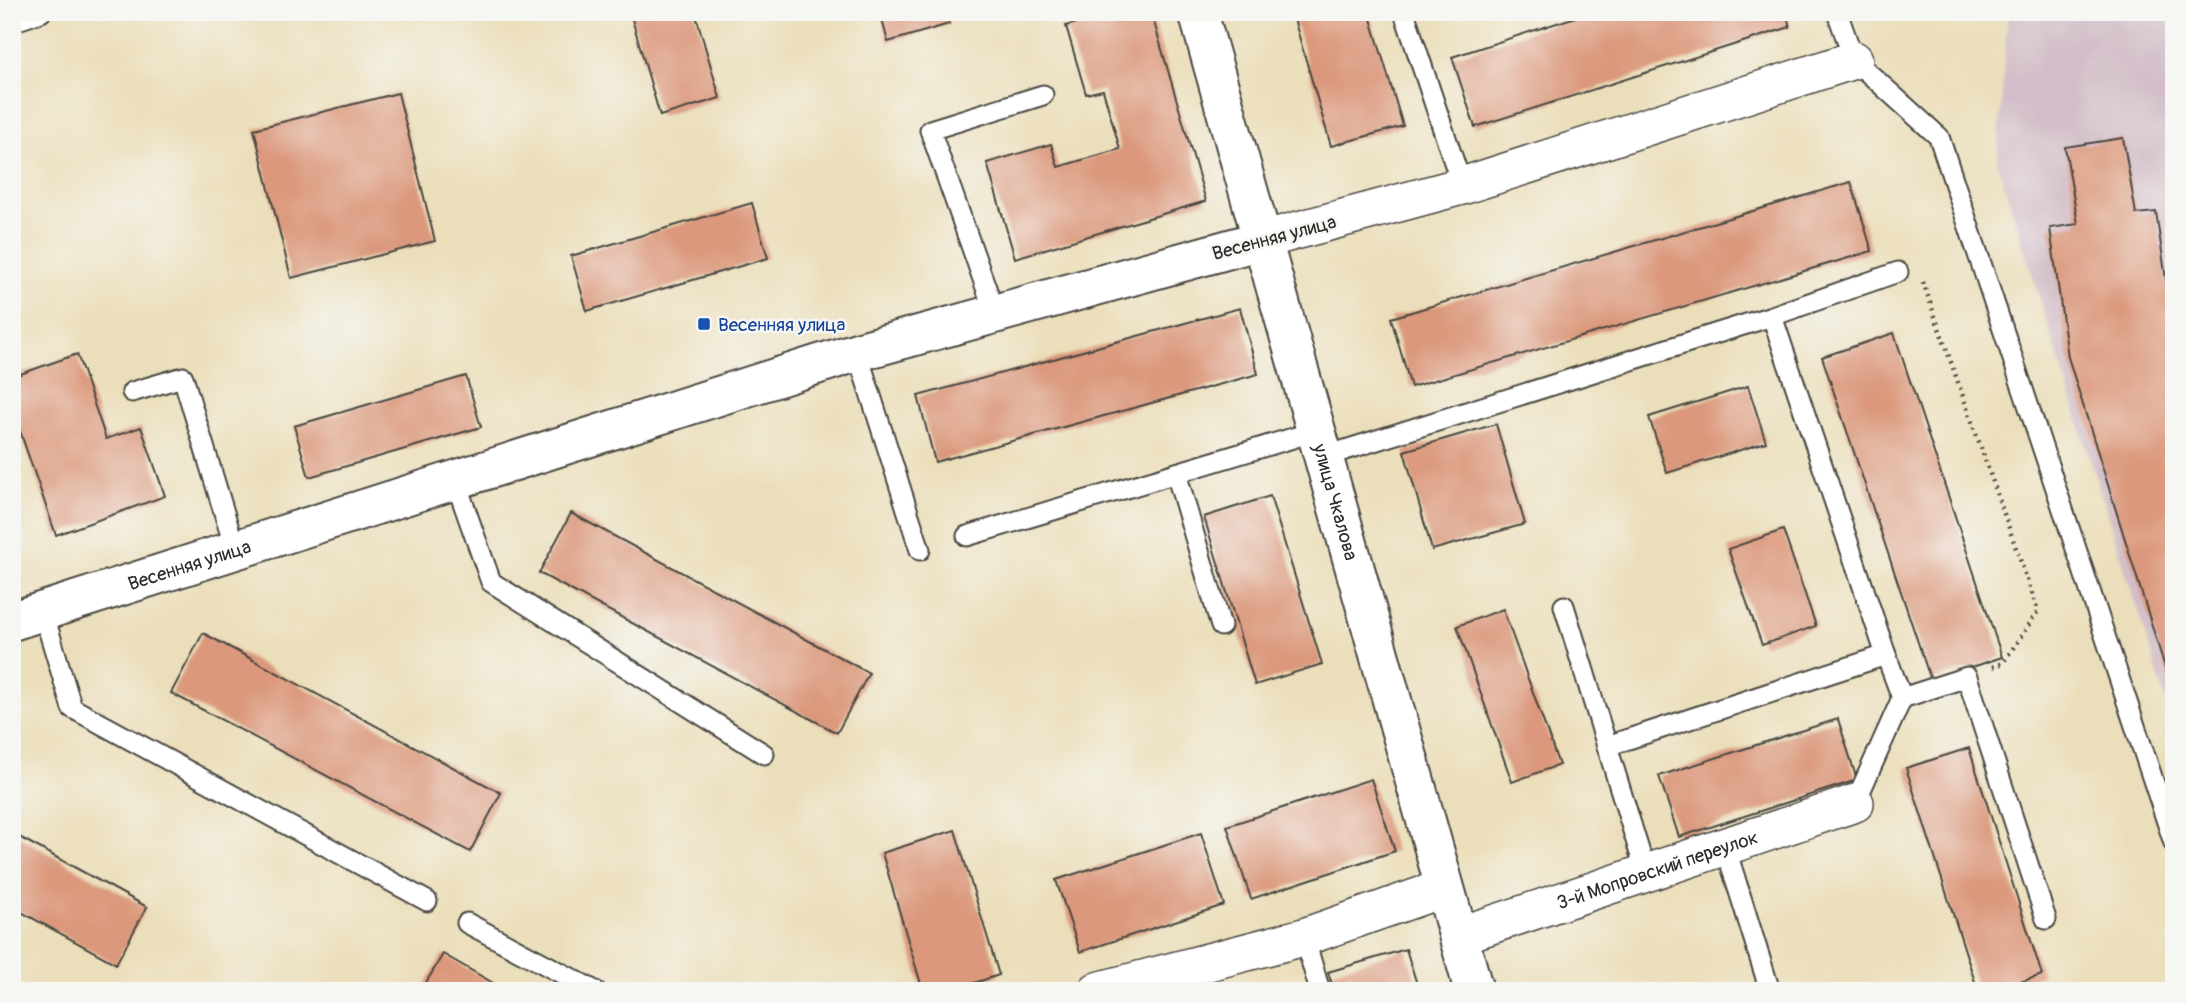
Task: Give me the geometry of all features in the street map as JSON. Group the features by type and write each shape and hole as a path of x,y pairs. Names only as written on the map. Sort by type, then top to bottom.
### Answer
{"street":[{"name":"улица Чкалова","path":"1198,12 1474,991"},
{"name":"Весенняя улица","path":"27,617 857,352 1462,186 1854,60"},
{"name":"3-й Мопровский переулок","path":"1458,936 1855,803"},
{"path":"1097,991 1304,937 1444,888"}],"lane":[{"path":"12,22 41,12"},
{"path":"1837,12 1854,60 1939,137 2174,843"},
{"path":"1405,13 1462,186"},
{"path":"995,313 930,130 1043,95"},
{"path":"967,536 1176,473 1320,444 1772,316 1898,272"},
{"path":"1772,316 1902,698 1855,803"},
{"path":"857,352 920,550"},
{"path":"132,392 183,377 236,552"},
{"path":"1176,473 1221,626"},
{"path":"455,480 491,582 764,754"},
{"path":"1564,606 1646,873"},
{"path":"27,617 72,708 427,901"},
{"path":"1607,746 1886,655"},
{"path":"1902,698 1967,677 2046,919"},
{"path":"1725,846 1770,991"},
{"path":"467,923 595,991"},
{"path":"1304,937 1320,991"}],"path":[{"path":"1898,272 1924,282 2038,611 2003,663 1967,677"}],"shaded area":[{"path":"2008,12 2174,12 2174,726 1997,162"}],"building":[{"path":"630,12 695,12 720,98 660,116"},
{"path":"880,12 946,12 949,24 888,42"},
{"path":"1113,12 1151,12 1206,201 1015,258 987,163 1051,144 1058,167 1120,149 1103,90 1086,94 1066,26"},
{"path":"1292,12 1369,12 1403,126 1331,146"},
{"path":"1591,12 1786,12 1790,27 1475,127 1452,57"},
{"path":"398,93 435,241 291,278 254,129"},
{"path":"2123,138 2136,214 2156,212 2174,333 2173,693 2068,357 2050,228 2078,224 2065,147"},
{"path":"1851,182 1872,251 1411,387 1391,318"},
{"path":"752,203 768,258 587,311 571,256"},
{"path":"1240,308 1258,374 935,462 918,396"},
{"path":"1894,333 2002,657 1931,681 1822,357"},
{"path":"77,354 106,439 141,427 165,496 56,535 12,408 12,377"},
{"path":"466,376 481,427 309,477 294,426"},
{"path":"1748,386 1766,442 1667,473 1649,417"},
{"path":"1496,424 1525,524 1432,550 1404,451"},
{"path":"1270,496 1322,664 1255,685 1204,517"},
{"path":"571,513 869,673 837,733 539,573"},
{"path":"1783,530 1816,626 1762,645 1728,549"},
{"path":"1503,609 1559,765 1512,782 1457,626"},
{"path":"203,633 501,793 470,852 171,693"},
{"path":"1838,719 1857,780 1679,837 1659,776"},
{"path":"1969,748 2042,975 1993,991 1978,991 1906,768"},
{"path":"1371,779 1395,851 1251,899 1227,826"},
{"path":"955,830 999,975 949,991 923,991 882,853"},
{"path":"12,833 147,907 116,964 12,907"},
{"path":"1201,833 1224,905 1080,952 1056,880"},
{"path":"1406,949 1419,991 1334,991 1328,972"},
{"path":"443,954 507,991 421,991"}],"place":[{"name":"Весенняя улица","path":"704,324"}]}
